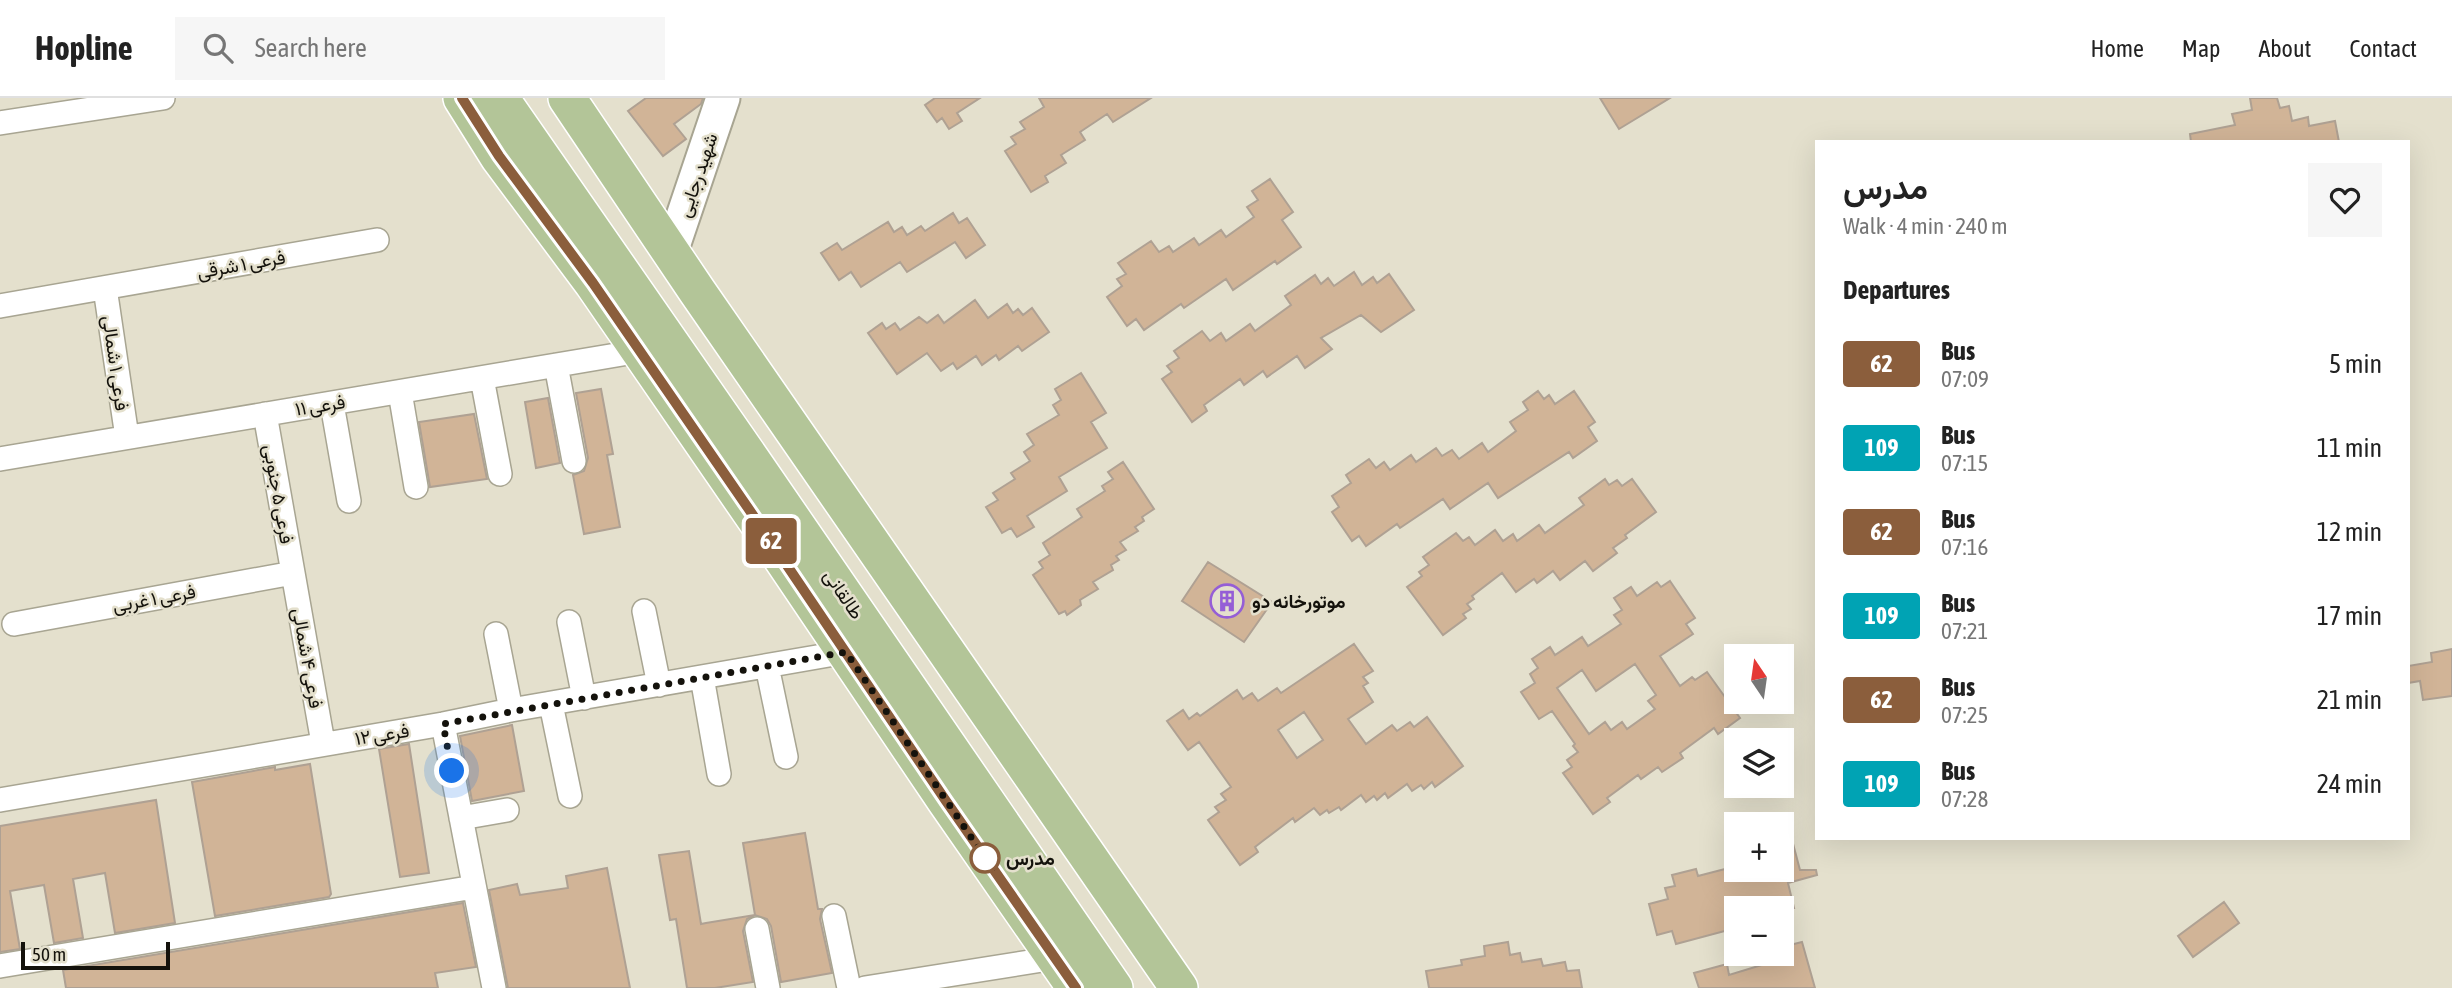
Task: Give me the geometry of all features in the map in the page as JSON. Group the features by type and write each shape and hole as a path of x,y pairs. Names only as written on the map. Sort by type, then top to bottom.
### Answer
{"main road":[{"path":"462,98 499,156 640,351 1076,988"},
{"name":"طالقانی","path":"500,98 1114,988"},
{"path":"567,98 1179,988"}],"street":[{"path":"0,124 163,98"},
{"name":"شهید رجایی","path":"671,252 723,98"},
{"name":"فرعی ۱ شرقی","path":"105,288 377,240"},
{"path":"0,306 105,288"},
{"name":"فرعی ۱ شمالی","path":"105,288 127,438"},
{"name":"فرعی ۱۱","path":"0,459 640,351"},
{"path":"556,365 574,461"},
{"path":"482,377 500,474"},
{"path":"400,392 416,487"},
{"path":"332,404 349,501"},
{"name":"فرعی ۵ جنوبی","path":"265,414 293,573"},
{"name":"فرعی ۱ غربی","path":"15,624 293,573"},
{"name":"فرعی ۴ شمالی","path":"293,573 323,743"},
{"path":"643,611 659,685"},
{"path":"569,622 584,698"},
{"path":"496,634 511,710"},
{"name":"فرعی ۱۲","path":"0,800 846,652"},
{"path":"767,666 786,757"},
{"path":"702,677 719,774"},
{"path":"551,704 570,796"},
{"path":"443,724 494,988"},
{"path":"461,818 507,810"},
{"path":"0,966 474,887"},
{"path":"835,916 849,988"},
{"path":"757,929 768,988"},
{"path":"865,988 1055,958"}],"building":[{"path":"646,98 703,98 701,104 674,124 686,139 663,156 628,111"},
{"path":"935,98 980,98 957,113 962,121 949,129 942,118 937,122 925,105"},
{"path":"1039,98 1151,98 1113,122 1107,114 1080,132 1085,140 1061,155 1066,163 1045,176 1048,182 1031,192 1005,151 1016,144 1011,137 1025,129 1020,122 1044,107"},
{"path":"1600,98 1670,98 1619,129"},
{"path":"2250,98 2277,98 2280,108 2289,106 2292,121 2308,117 2309,126 2335,121 2339,140 2191,140 2190,134 2235,125 2232,114 2252,110"},
{"path":"1270,179 1293,212 1282,220 1301,247 1233,290 1226,279 1184,308 1181,304 1144,330 1136,319 1127,326 1107,297 1122,286 1117,279 1126,274 1118,263 1151,241 1159,252 1169,246 1173,252 1194,238 1199,245 1221,230 1226,237 1254,217 1247,207 1258,200 1252,191"},
{"path":"953,213 959,223 967,218 985,245 966,258 955,242 907,272 900,262 861,287 851,272 839,280 821,253 837,243 842,250 888,222 894,232 902,227 907,235 921,226 925,231"},
{"path":"1354,272 1362,285 1373,277 1377,283 1389,274 1414,310 1381,332 1361,315 1321,338 1332,349 1305,368 1297,356 1267,377 1263,371 1244,385 1240,379 1204,405 1207,411 1192,422 1162,379 1172,372 1167,366 1179,358 1174,351 1202,331 1210,341 1221,333 1226,341 1250,324 1255,331 1291,305 1285,296 1315,275 1321,284 1328,278 1334,286"},
{"path":"975,300 988,318 1007,304 1013,313 1018,309 1023,315 1032,308 1049,332 1022,351 1018,346 999,360 996,355 982,365 976,356 957,369 953,363 941,371 927,353 897,374 868,333 882,323 886,329 895,323 900,330 919,317 927,323 938,315 944,323"},
{"path":"1081,373 1106,413 1091,422 1107,448 1059,477 1067,491 1027,516 1034,527 1017,537 1011,528 1002,533 986,507 998,500 993,493 1015,479 1011,473 1030,461 1024,452 1034,445 1027,434 1059,415 1053,405 1061,400 1055,389"},
{"path":"601,389 613,454 607,455 620,527 584,534 573,475 584,471 588,458 576,393"},
{"path":"1538,391 1544,399 1549,395 1555,404 1574,391 1595,422 1588,427 1597,441 1573,458 1569,452 1498,498 1488,483 1450,509 1443,499 1400,528 1397,524 1366,546 1359,536 1352,541 1332,512 1339,507 1332,496 1351,483 1346,475 1369,459 1376,468 1384,462 1390,470 1411,455 1416,462 1436,448 1442,456 1452,450 1459,459 1482,443 1488,452 1516,431 1510,422 1528,410 1523,402"},
{"path":"548,398 560,463 536,468 525,402"},
{"path":"474,414 487,479 430,487 419,422"},
{"path":"1123,462 1154,509 1142,517 1144,521 1135,527 1138,531 1120,542 1126,550 1116,556 1119,560 1111,565 1113,570 1093,582 1098,589 1080,600 1081,605 1067,615 1065,611 1059,614 1033,575 1043,568 1039,562 1050,555 1043,543 1082,517 1077,509 1105,491 1102,486 1113,479 1108,472"},
{"path":"1605,479 1609,485 1617,480 1622,486 1632,479 1656,512 1625,535 1627,538 1613,548 1617,553 1593,571 1585,561 1560,580 1553,571 1537,583 1534,579 1516,592 1502,573 1472,596 1474,599 1467,604 1471,609 1463,614 1466,618 1443,635 1407,587 1422,576 1419,572 1429,565 1423,557 1456,533 1463,541 1469,537 1475,545 1495,530 1503,541 1513,534 1517,541 1539,525 1545,533 1584,505 1579,498"},
{"name":"موتورخانه دو","path":"1208,562 1272,602 1244,642 1182,601"},
{"path":"1670,581 1695,618 1686,624 1693,634 1660,656 1680,686 1692,677 1695,680 1707,672 1724,696 1724,714 1737,714 1740,718 1718,734 1714,728 1680,753 1683,758 1662,772 1658,767 1641,779 1638,775 1607,798 1610,802 1593,814 1563,773 1572,767 1567,760 1578,752 1573,746 1575,744 1552,711 1539,719 1521,692 1535,683 1530,674 1538,668 1532,659 1550,647 1555,655 1582,637 1588,646 1621,624 1614,615 1622,610 1614,598 1631,587 1637,596 1657,582 1661,587","holes":["1635,664 1656,695 1648,701 1655,709 1627,729 1622,722 1611,730 1605,722 1589,734 1557,688 1582,670 1596,691"]},
{"path":"1354,644 1373,671 1363,677 1368,683 1363,686 1373,702 1348,719 1366,744 1392,725 1397,731 1410,722 1414,727 1427,717 1463,766 1435,787 1432,782 1424,789 1421,785 1412,791 1407,784 1388,798 1385,793 1377,800 1374,796 1366,802 1361,795 1341,810 1339,807 1320,815 1314,808 1295,822 1293,818 1264,840 1255,847 1258,852 1240,865 1208,820 1219,812 1215,807 1226,800 1221,794 1231,787 1199,742 1188,750 1167,721 1183,710 1189,719 1197,713 1200,716 1237,690 1243,699 1252,693 1258,701 1277,688 1281,693","holes":["1304,712 1323,740 1297,758 1278,730"]},
{"path":"2452,649 2452,696 2423,700 2420,681 2410,683 2410,666 2432,662 2431,653"},
{"path":"512,725 524,791 472,801 460,736"},
{"path":"409,744 429,873 400,877 379,749"},
{"path":"310,764 331,894 329,897 215,916 192,782 275,767 275,770"},
{"path":"156,800 175,923 115,933 105,873 73,879 83,938 54,943 44,885 10,891 20,949 0,952 0,826"},
{"path":"805,833 818,909 822,909 820,919 832,973 781,982 771,926 767,919 755,915 743,843"},
{"path":"1794,847 1800,870 1816,870 1817,875 1794,881"},
{"path":"689,851 701,924 755,915 747,919 743,931 753,982 715,988 687,988 676,919 670,920 659,855"},
{"path":"607,868 630,988 508,988 489,890 517,884 520,895 568,888 566,876"},
{"path":"1696,869 1698,876 1724,869 1724,882 1792,882 1788,883 1791,896 1724,896 1724,931 1676,944 1672,931 1657,935 1649,904 1668,899 1665,888 1675,886 1672,875"},
{"path":"2224,902 2239,923 2193,957 2178,936"},
{"path":"463,903 476,967 435,973 438,988 66,988 63,970"},
{"path":"1508,942 1510,955 1520,953 1522,962 1541,959 1543,966 1565,962 1567,971 1579,970 1582,988 1429,988 1426,971 1462,965 1461,960 1485,956 1484,946"},
{"path":"1802,942 1815,988 1699,988 1694,973 1724,965 1727,966 1729,975 1758,966 1794,966 1794,944"}],"bus line":[{"name":"62","path":"462,98 499,156 593,283 1076,988"}],"place":[{"name":"موتورخانه دو","path":"1227,601"},
{"name":"مدرس","path":"985,858"}],"route":[{"path":"452,771 443,724 846,652 992,868 985,858"}]}
